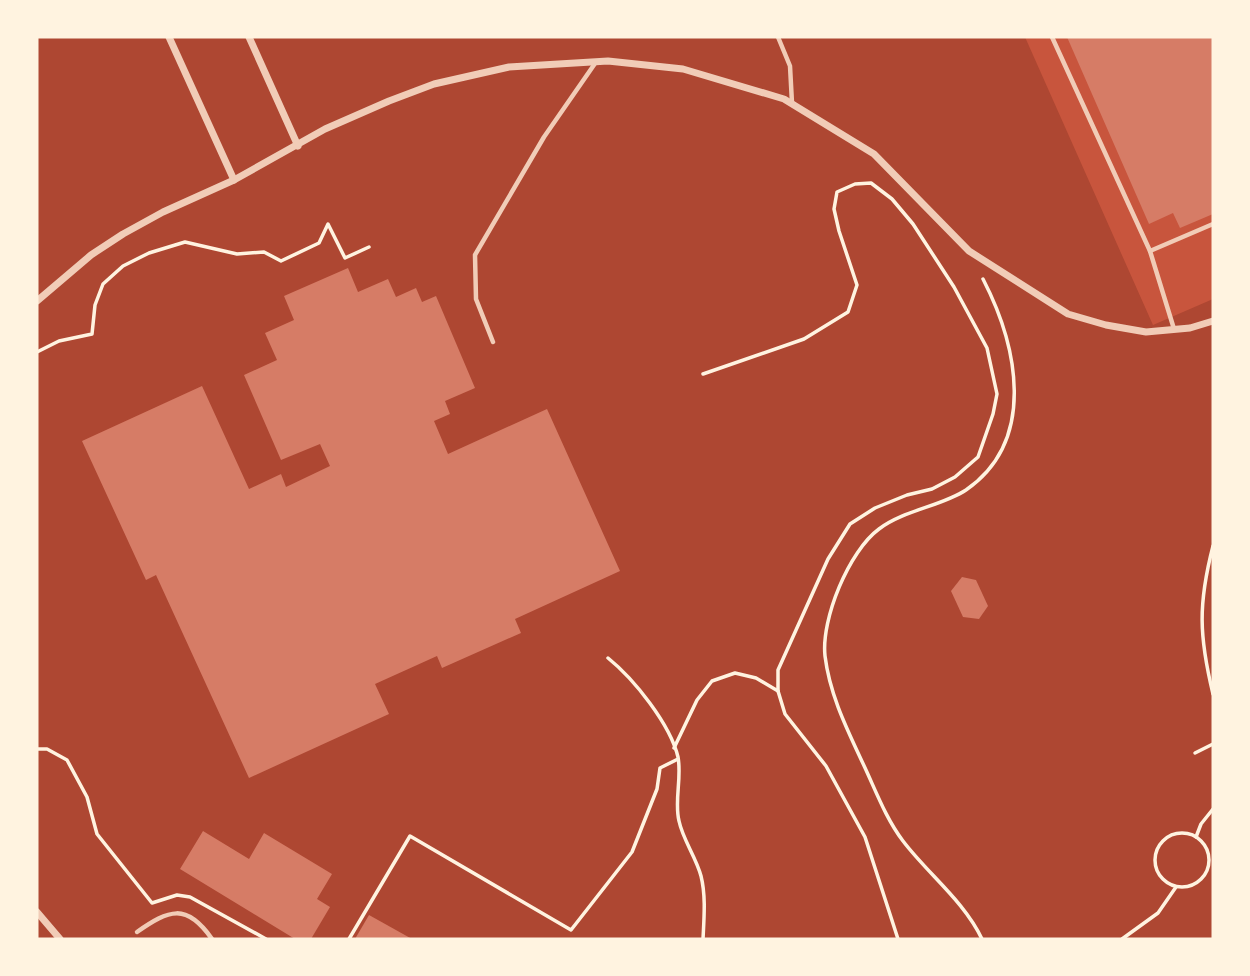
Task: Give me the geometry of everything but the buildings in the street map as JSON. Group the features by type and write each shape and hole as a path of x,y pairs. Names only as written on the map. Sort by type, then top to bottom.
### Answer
{"street":[{"path":"169,37 234,180"},
{"path":"249,37 298,146"},
{"path":"37,301 91,255 123,234 163,212 234,180 325,129 434,84 509,68 597,62 683,69 784,99 874,154 969,251 1068,314 1106,325 1146,331 1189,328 1213,321"},
{"path":"37,912 60,939"}],"lane":[{"path":"778,37 790,66 792,104"},
{"path":"1052,37 1150,251 1174,329"},
{"path":"494,342 476,299 475,255 544,137 597,62"},
{"path":"1150,251 1213,223"},
{"path":"136,932 160,916 173,912 186,915 205,929 212,939"}],"path":[{"path":"703,374 804,339 848,312 857,285 834,209 837,192 855,184 871,183 892,199 914,224 954,287 987,348 997,394 978,457 955,477 932,489 907,495 875,508 850,524 828,559 778,670 778,691 785,714 826,766 865,837 898,939"},
{"path":"37,352 59,341 92,334 95,305 103,285 123,266 149,253 185,242 237,254 264,252 281,261 319,243 328,224 345,258 369,247"},
{"path":"981,275 994,299 1009,344 1016,394 1007,439 990,468 965,491 910,513 879,529 853,557 832,605 825,653 833,697 885,811 902,840 949,893 982,939"},
{"path":"1213,546 1201,611 1203,649 1213,694"},
{"path":"608,658 622,669 654,711 678,759 678,820 700,873 704,891 703,939"},
{"path":"674,748 697,701 712,681 735,673 756,678 778,691"},
{"path":"1195,753 1213,744"},
{"path":"37,749 47,750 67,760 88,797 97,834 152,903 177,895 190,897 265,939"},
{"path":"349,939 410,836 571,930 632,852 657,789 660,768 678,759"},
{"path":"1196,837 1201,824 1213,809"},
{"path":"1178,833 1196,837 1208,852 1211,862 1202,879 1194,884 1176,887 1160,877 1155,859 1157,850 1169,836 1178,833"},
{"path":"1122,939 1158,913 1176,887"}],"shaded area":[{"path":"37,37 1025,37 1153,325 1213,299 1213,939 37,939"}]}
